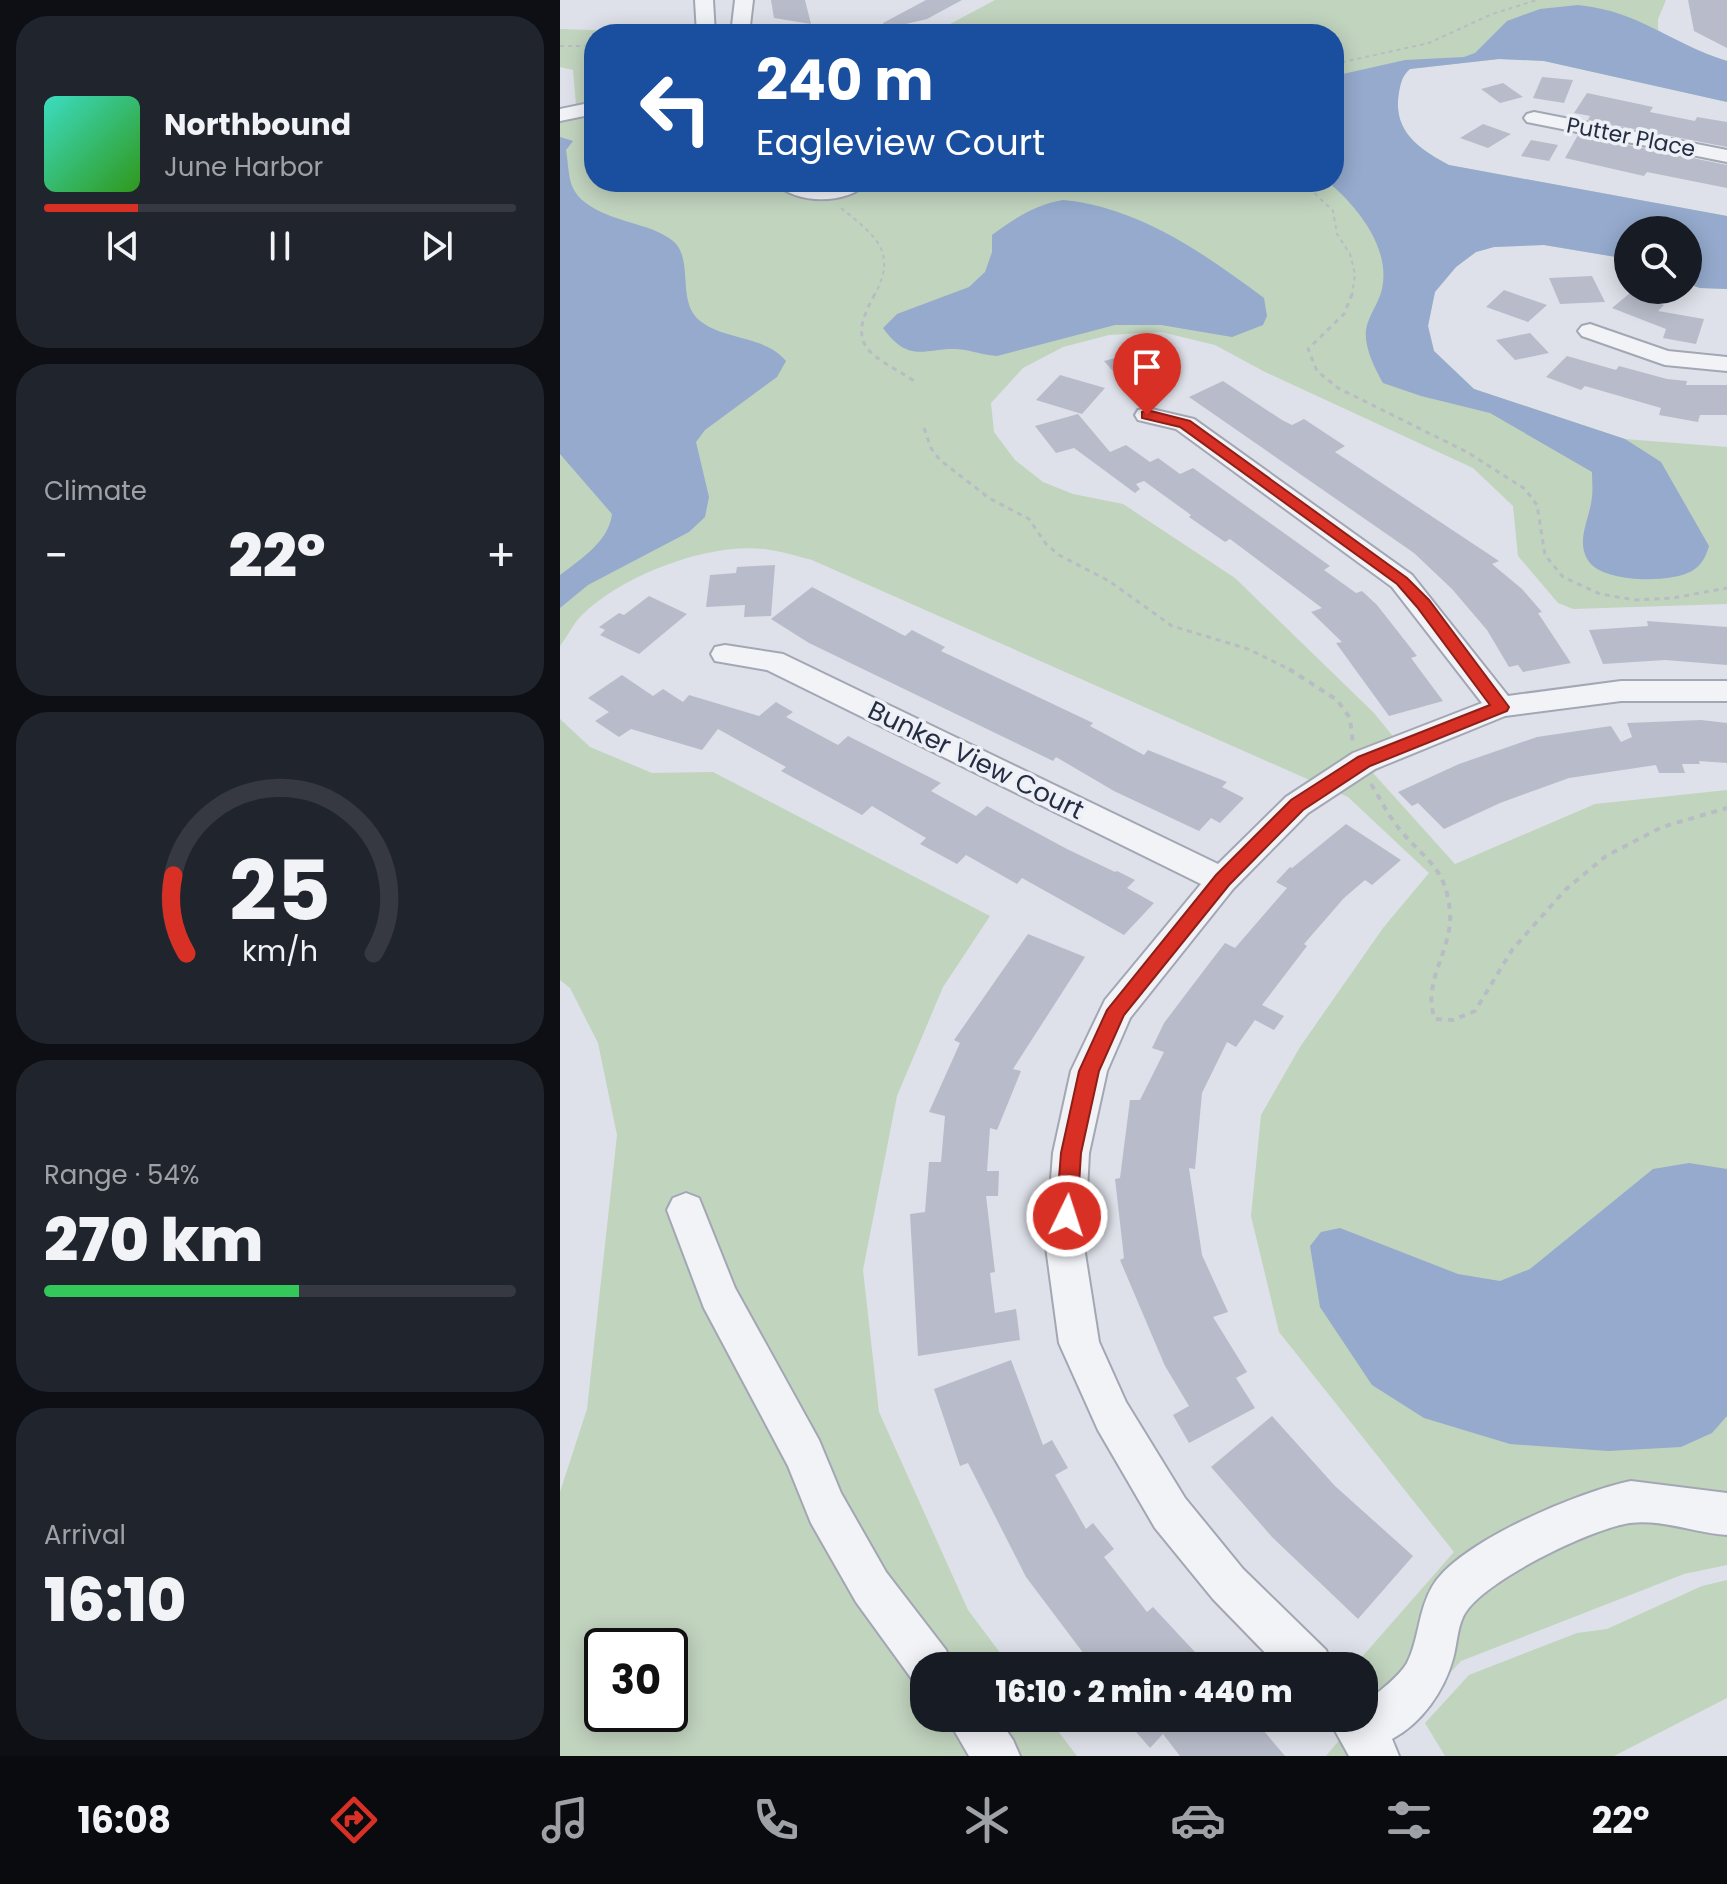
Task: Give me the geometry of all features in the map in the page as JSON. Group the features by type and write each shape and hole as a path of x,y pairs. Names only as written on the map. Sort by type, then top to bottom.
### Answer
{"street":[{"path":"704,0 705,24"},
{"path":"741,24 744,0"},
{"path":"560,115 584,110"},
{"name":"Putter Place","path":"1534,118 1727,156"},
{"path":"807,192 828,192"},
{"path":"1590,331 1665,358 1727,364"},
{"path":"1147,415 1185,424 1402,581 1501,707"},
{"name":"Bunker View Court","path":"725,654 773,661 1222,880"},
{"path":"1296,1652 1228,1584 1170,1513 1112,1416 1079,1343 1065,1247 1071,1153 1089,1071 1117,1010 1222,880 1297,805 1364,761 1501,707 1621,691 1727,691"},
{"path":"686,1210 718,1295 804,1454 826,1508 871,1587 920,1652"},
{"path":"1378,1723 1423,1678 1450,1597 1501,1558 1578,1517 1631,1502 1658,1502 1689,1512 1727,1514"},
{"path":"980,1732 997,1756"}],"path":[{"path":"1344,62 1429,43 1482,18 1537,0"},
{"path":"560,46 584,46"},
{"path":"1313,192 1333,211 1337,234 1350,254 1355,274 1352,297 1344,314 1308,349 1316,369 1351,394 1492,466 1531,495 1539,519 1545,559 1565,579 1581,588 1632,600 1685,597 1727,588"},
{"path":"840,204 884,249 883,279 862,318 860,336 865,346 916,382"},
{"path":"924,428 931,448 940,460 989,498 1029,519 1046,544 1059,555 1109,581 1172,626 1248,649 1289,669 1337,700 1350,718 1353,746"},
{"path":"1369,780 1389,816 1432,861 1439,876 1450,914 1444,957 1429,994 1428,1008 1435,1019 1452,1021 1479,1009 1489,995 1503,960 1555,901 1592,866 1622,844 1655,829 1727,808"}],"green space":[{"path":"995,0 1666,0 1658,19 1658,30 1681,45 1727,61 1727,102 1544,61 1499,59 1410,69 1401,82 1398,106 1400,118 1410,137 1449,165 1727,216 1727,289 1702,288 1702,216 1614,216 1614,257 1544,245 1494,247 1476,252 1456,267 1435,291 1428,326 1434,351 1474,389 1625,439 1727,447 1727,604 1573,609 1558,603 1518,556 1513,506 1473,468 1265,372 1215,345 1161,332 1109,335 1063,347 1023,368 991,403 994,432 1015,460 1043,482 1073,494 1123,504 1235,578 1374,713 1408,755 1373,773 1455,864 1595,804 1727,790 1727,1565 1684,1574 1461,1661 1372,1756 1326,1756 1346,1732 1378,1732 1378,1652 1366,1652 1454,1552 1279,1332 1251,1216 1261,1115 1300,1047 1383,928 1429,873 1348,797 812,560 794,555 741,548 666,565 619,587 598,601 578,619 560,646 560,119 577,117 573,70 560,67 560,29 584,30 584,192 1344,192 1344,24 950,24"},
{"path":"560,719 590,747 652,773 713,772 990,916 943,987 897,1096 863,1270 879,1412 968,1610 1000,1652 910,1652 910,1732 1059,1732 1077,1756 560,1756 560,1492 587,1409 617,1135 598,1043 570,988 560,980"},
{"path":"1727,1580 1727,1698 1614,1756 1445,1756 1425,1723 1469,1675 1577,1633 1607,1629 1702,1586"}],"water":[{"path":"1578,5 1600,8 1727,61 1727,102 1544,61 1499,59 1410,69 1402,79 1399,92 1400,118 1410,137 1449,165 1727,216 1727,289 1702,288 1702,216 1614,216 1614,257 1544,245 1494,247 1476,252 1456,267 1435,292 1428,326 1434,351 1474,389 1625,439 1661,462 1709,546 1695,569 1682,575 1640,579 1598,570 1590,563 1583,547 1592,497 1592,472 1490,413 1383,383 1371,358 1366,337 1367,325 1379,299 1383,274 1377,243 1360,216 1338,192 1344,192 1344,74 1405,60 1464,57 1475,53 1507,21 1540,9"},
{"path":"560,137 573,141 566,150 570,177 572,186 585,203 657,232 677,245 684,263 689,304 699,320 720,332 767,347 786,361 777,377 705,430 696,442 709,497 705,517 689,532 588,585 560,608 560,575 600,541 612,514 560,454"},
{"path":"1063,200 1118,212 1144,222 1195,250 1264,298 1267,316 1263,325 1232,337 1161,325 1115,325 997,356 952,349 912,351 893,340 883,328 897,314 969,287 985,272 992,252 992,235 1034,209"},
{"path":"1689,1163 1727,1169 1727,1416 1712,1433 1681,1447 1608,1451 1510,1444 1424,1418 1372,1385 1320,1307 1310,1246 1321,1232 1340,1228 1458,1274 1500,1281 1530,1269 1653,1169"}],"building":[{"path":"771,0 805,0 811,24 774,18"},
{"path":"926,0 962,0 927,19 906,24 883,23"},
{"path":"1688,0 1727,0 1727,48 1694,31"},
{"path":"1542,77 1573,80 1564,103 1533,98"},
{"path":"1503,83 1523,97 1500,103 1481,89"},
{"path":"1587,93 1653,107 1650,112 1695,121 1697,117 1727,122 1727,147 1588,120 1590,116 1574,113"},
{"path":"1483,124 1511,134 1488,148 1460,138"},
{"path":"1578,135 1727,165 1727,188 1647,172 1644,176 1565,158"},
{"path":"1531,140 1558,145 1549,161 1521,156"},
{"path":"1592,276 1605,302 1560,304 1549,278"},
{"path":"1504,290 1547,305 1528,322 1486,307"},
{"path":"1617,304 1661,304 1664,305 1658,311 1704,319 1696,344 1663,338 1666,329 1612,308"},
{"path":"1530,333 1549,353 1515,360 1496,340"},
{"path":"1149,349 1170,374 1125,385 1104,361"},
{"path":"1567,356 1616,370 1619,366 1687,381 1686,385 1727,385 1727,415 1700,415 1698,422 1659,415 1661,408 1585,386 1581,390 1546,377"},
{"path":"1060,375 1105,388 1082,414 1036,400"},
{"path":"1223,381 1292,425 1304,419 1345,446 1335,452 1499,561 1492,564 1522,589 1542,612 1538,613 1571,663 1523,672 1518,665 1509,667 1487,630 1452,589 1414,553 1189,397"},
{"path":"1078,414 1110,452 1126,445 1150,462 1158,458 1180,474 1193,468 1330,566 1324,570 1356,593 1362,591 1377,605 1417,656 1411,658 1443,701 1389,716 1336,643 1342,642 1311,612 1322,608 1230,539 1225,542 1189,517 1191,515 1144,481 1136,484 1140,489 1135,493 1074,448 1056,453 1035,426"},
{"path":"775,565 771,616 744,617 745,605 706,607 710,575 736,573 737,567"},
{"path":"812,587 905,636 912,630 945,647 941,651 1093,723 1090,726 1144,755 1148,750 1227,782 1222,787 1244,798 1220,823 1211,818 1199,831 1114,791 1056,757 1053,761 809,643 771,619"},
{"path":"649,596 687,614 639,654 600,635 605,630 599,627 619,613 624,615"},
{"path":"1647,621 1727,627 1727,665 1665,660 1603,664 1589,630 1648,626"},
{"path":"622,675 653,696 663,689 683,702 689,695 759,716 776,702 793,712 786,717 838,745 848,736 941,783 931,791 976,816 987,806 1067,849 1135,880 1127,888 1154,903 1124,935 1022,878 1017,884 966,855 957,864 920,844 926,838 872,806 862,815 781,771 786,767 718,729 702,750 631,729 619,737 595,721 609,712 588,698"},
{"path":"1701,720 1727,723 1727,763 1699,761 1700,764 1682,764 1685,773 1659,773 1656,765 1569,778 1500,803 1444,829 1418,803 1412,806 1398,792 1459,764 1537,737 1611,726 1621,742 1632,737 1627,723"},
{"path":"1346,824 1401,860 1372,885 1365,880 1344,898 1304,944 1307,946 1262,1005 1284,1016 1274,1030 1255,1020 1236,1047 1227,1042 1202,1093 1195,1169 1189,1168 1202,1255 1228,1312 1213,1317 1247,1372 1236,1378 1255,1408 1189,1443 1173,1415 1189,1406 1165,1366 1120,1260 1124,1258 1115,1179 1120,1178 1130,1100 1140,1100 1164,1052 1152,1048 1164,1023 1225,943 1235,948 1287,888 1276,882 1290,867"},
{"path":"1028,934 1085,957 1013,1069 1021,1071 997,1130 990,1128 987,1171 999,1171 998,1196 986,1196 995,1272 990,1273 995,1313 1016,1309 1020,1340 918,1356 910,1214 925,1212 929,1162 941,1162 945,1116 929,1112 960,1043 954,1040"},
{"path":"1011,1360 1043,1445 1052,1440 1068,1468 1055,1475 1086,1529 1093,1523 1114,1549 1104,1557 1147,1612 1153,1607 1195,1652 1082,1652 1026,1577 968,1463 960,1466 934,1389"},
{"path":"1272,1416 1335,1486 1413,1556 1358,1619 1272,1537 1211,1467"},
{"path":"1136,1732 1265,1732 1285,1756 1180,1756 1163,1734 1150,1748"}],"route":[{"path":"1067,1216 1071,1153 1089,1071 1117,1010 1222,880 1297,805 1364,761 1501,707 1402,581 1185,424 1147,415"}]}
